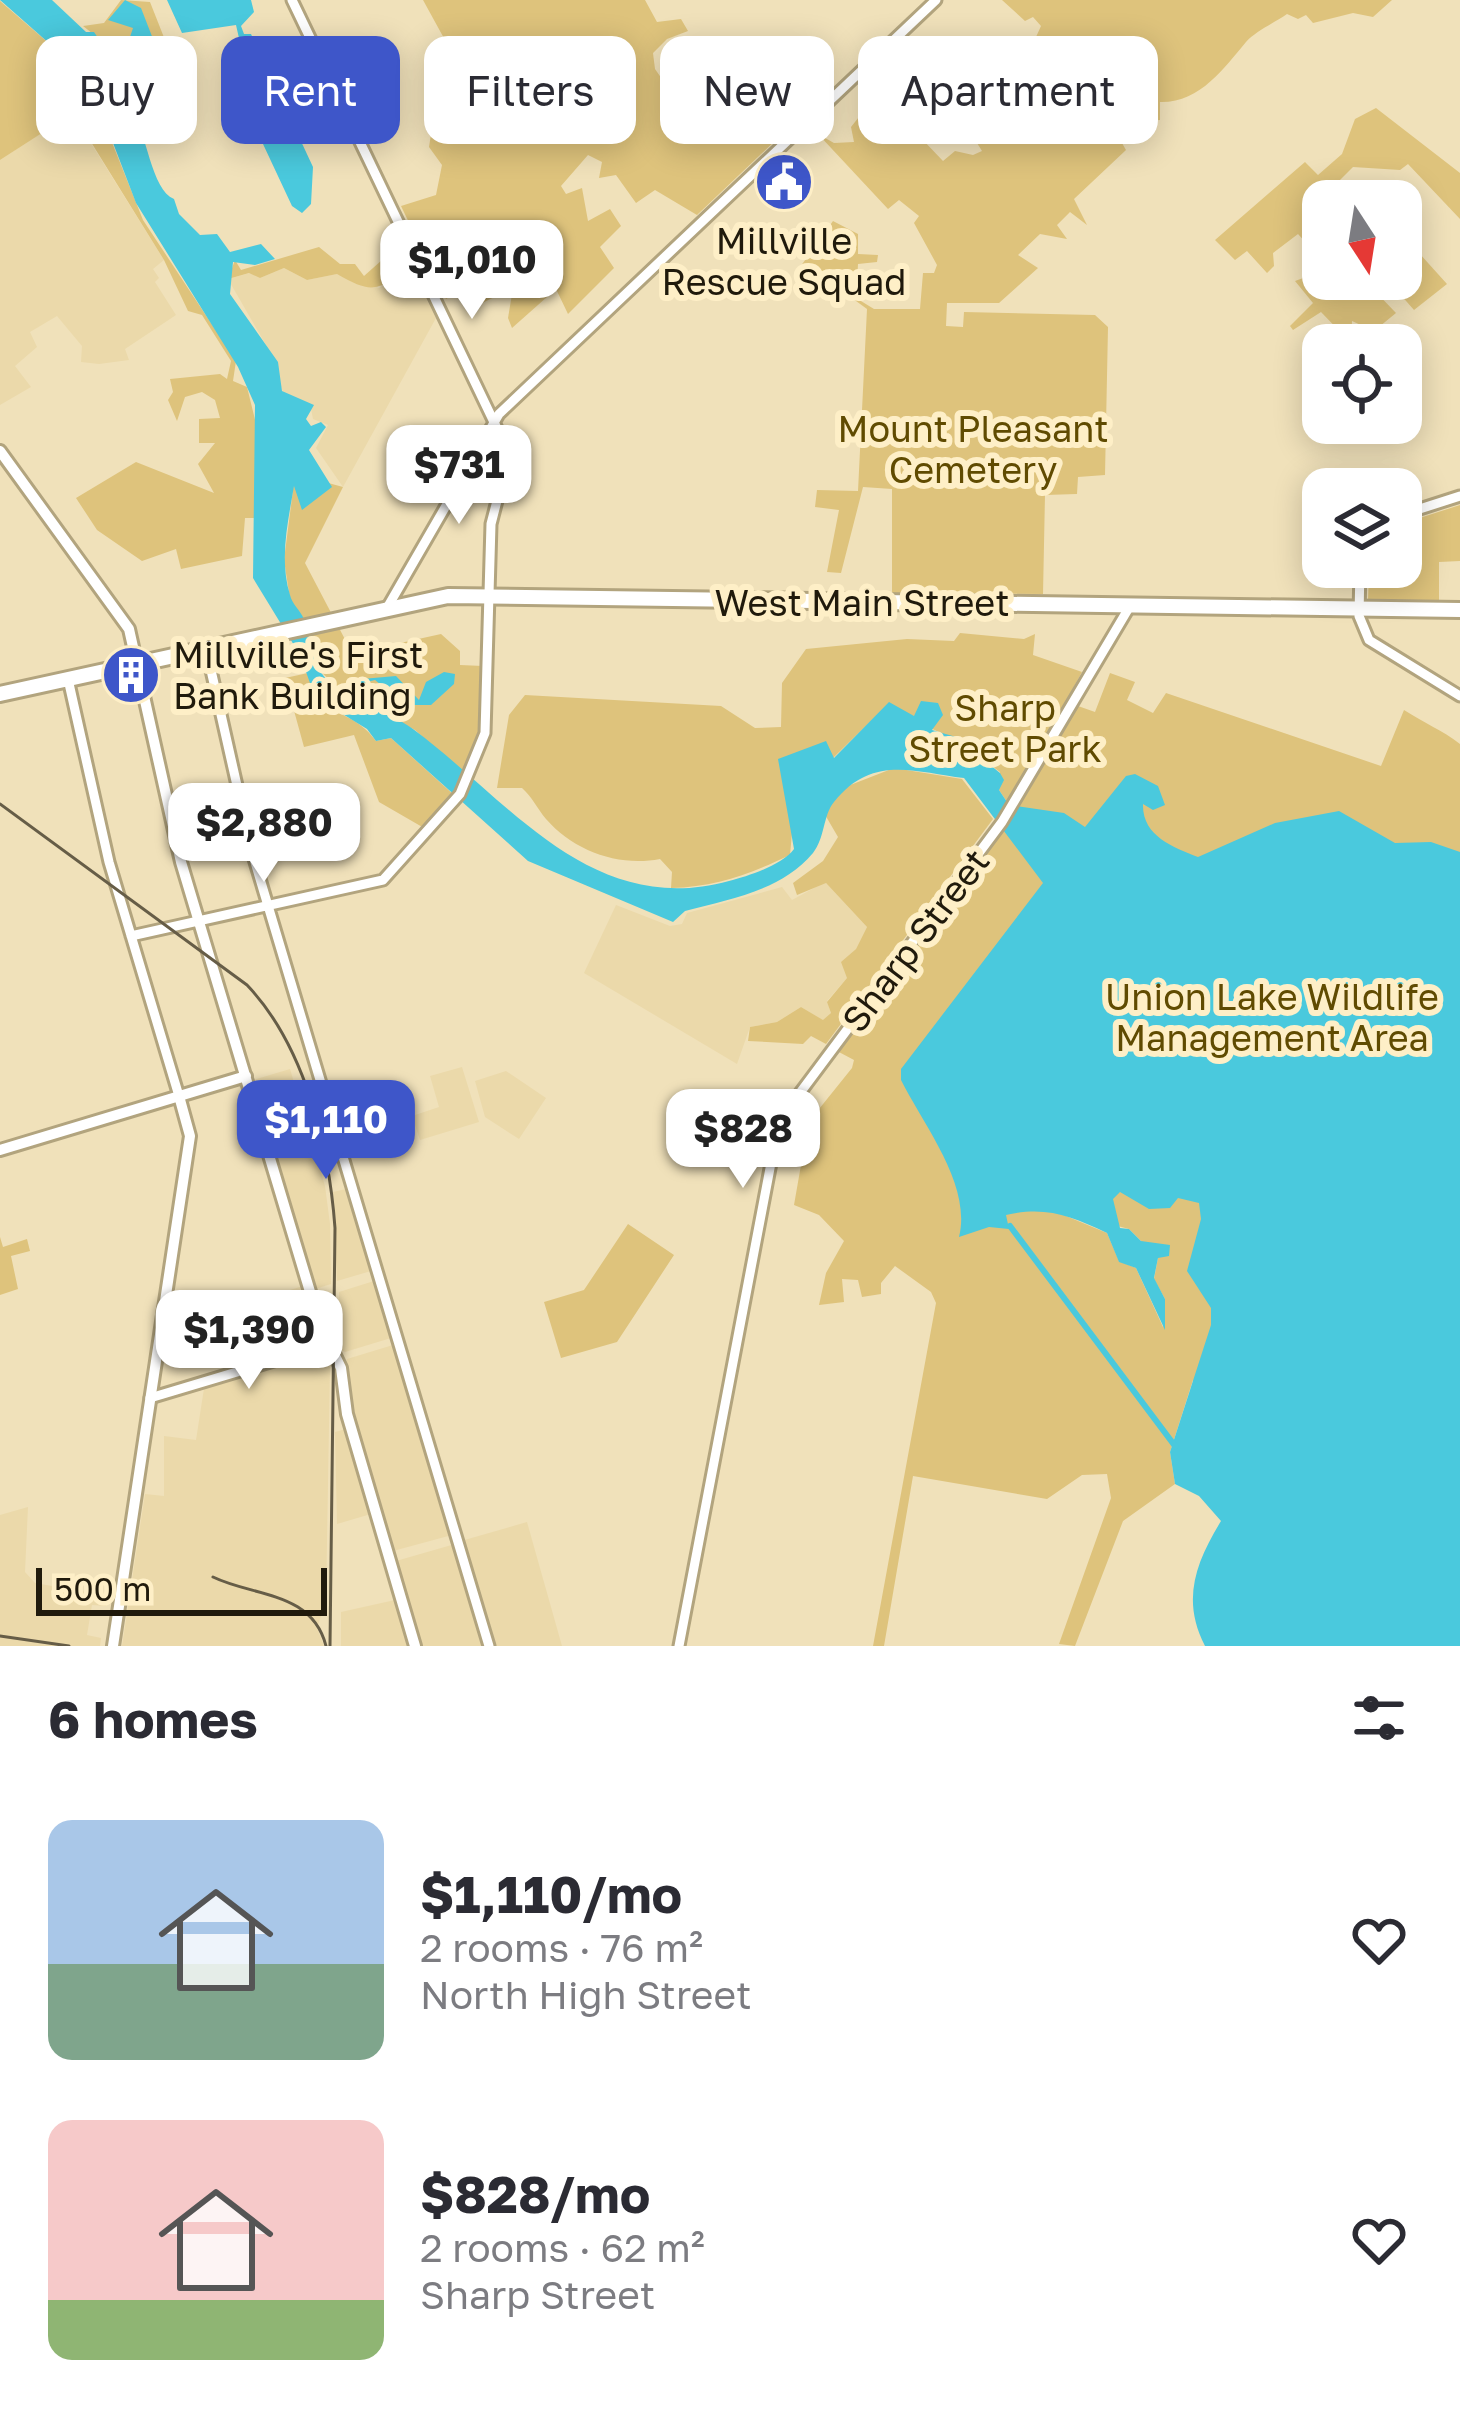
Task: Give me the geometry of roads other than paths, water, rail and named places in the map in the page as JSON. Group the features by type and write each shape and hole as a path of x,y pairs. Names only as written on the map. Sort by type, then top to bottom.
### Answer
{"highway":[{"name":"West Main Street","path":"0,694 442,596 1460,610"}],"main road":[{"path":"0,451 126,623 200,924 319,1323 338,1358 347,1414 415,1646"},
{"path":"0,1150 246,1076"},
{"path":"113,1646 190,1136 178,1096"},
{"path":"319,1323 310,1350 338,1358"}],"street":[{"path":"131,936 200,924 388,876 471,778 485,733 492,516 506,466 494,421 292,0"},
{"path":"387,608 494,421 936,0"},
{"path":"1422,508 1460,496"},
{"path":"1359,588 1361,627 1372,644 1460,696"},
{"name":"Sharp Street","path":"679,1646 779,1121 1012,808 1130,604"},
{"path":"206,648 268,908 490,1646"},
{"path":"68,679 131,936 178,1096"},
{"path":"150,1398 330,1344"}],"water":[{"name":"Union Lake Wildlife Management Area","path":"0,0 52,0 97,36 41,36"},
{"name":"Union Lake Wildlife Management Area","path":"125,0 141,8 152,36 130,36 133,28 108,20"},
{"path":"167,0 251,0 254,12 241,26 244,34 252,36 238,36 236,25 182,33"},
{"name":"Union Lake Wildlife Management Area","path":"113,144 145,144 160,184 200,235 217,234 230,252 261,244 275,259 255,265 233,262 230,294 278,362 282,391 314,405 306,419 311,426 321,422 326,427 309,450 332,487 302,510 294,486 285,554 290,595 304,619 320,671 339,690 413,729 555,846 594,868 635,883 680,888 729,881 773,865 794,849 778,759 826,741 834,758 889,702 914,716 921,701 938,703 943,715 932,730 956,737 1000,773 1004,780 999,790 1009,805 1064,813 1085,827 1126,776 1135,774 1158,786 1165,805 1153,810 1143,804 1153,832 1198,857 1275,823 1339,811 1395,843 1431,842 1460,852 1460,1646 1205,1646 1193,1597 1199,1566 1221,1521 1199,1496 1175,1484 1170,1452 1211,1325 1211,1308 1187,1271 1201,1219 1199,1203 1178,1198 1170,1208 1149,1209 1120,1192 1113,1199 1120,1228 1129,1229 1141,1241 1170,1245 1169,1256 1158,1258 1154,1278 1165,1299 1165,1330 1136,1268 1119,1262 1107,1233 1094,1227 1058,1214 1021,1212 1006,1215 1009,1229 989,1227 959,1237 959,1197 933,1136 901,1080 901,1069 1043,883 964,778 911,770 863,777 834,802 817,847 800,866 770,885 685,911 673,922 528,861 391,738 376,741 367,729 315,697 300,655 253,578 255,405 238,367 136,203"},
{"path":"263,144 302,144 313,167 311,204 302,213 292,206"},
{"path":"444,672 455,674 454,684 431,705 406,705 375,680 355,685 362,679 396,676 419,700 426,682"}],"waterway":[{"path":"1010,1226 1175,1446"}],"railway":[{"path":"0,804 247,985 299,1067 320,1131 335,1228 330,1646"},
{"path":"213,1577 295,1605 319,1628 326,1646"},
{"path":"0,1636 69,1646"}],"place":[{"name":"Millville Rescue Squad","path":"784,182"},
{"name":"Millville's First Bank Building","path":"131,675"}],"park label":[{"name":"Mount Pleasant Cemetery","path":"973,448"},
{"name":"Sharp Street Park","path":"1005,728"}]}
